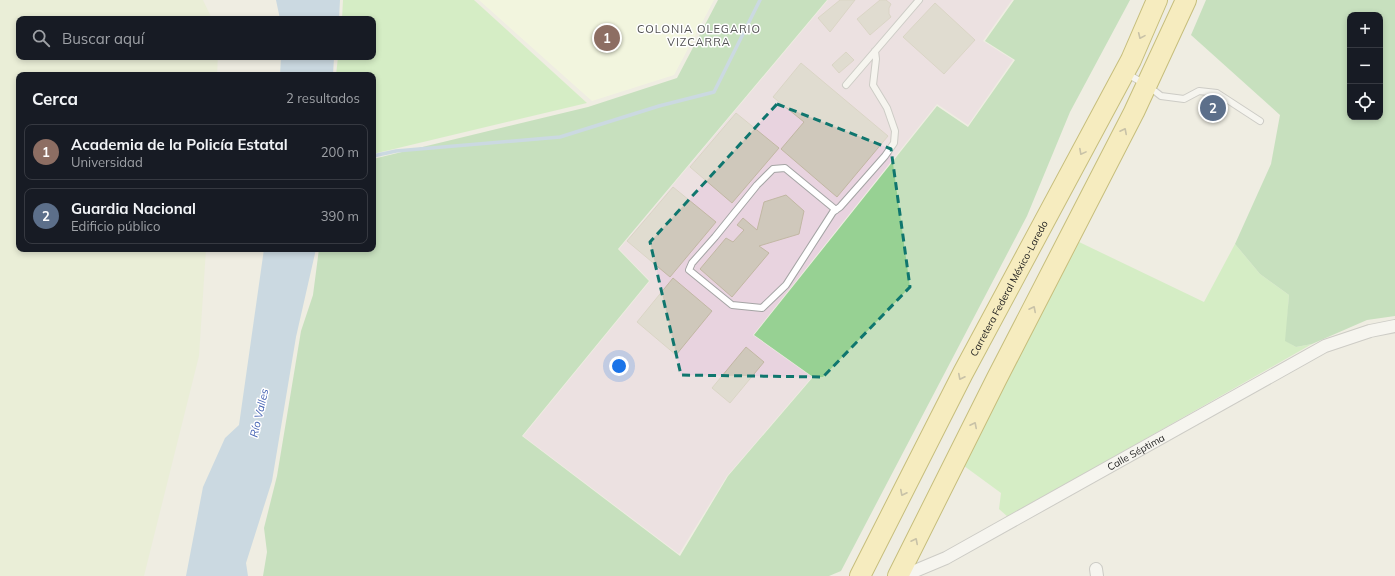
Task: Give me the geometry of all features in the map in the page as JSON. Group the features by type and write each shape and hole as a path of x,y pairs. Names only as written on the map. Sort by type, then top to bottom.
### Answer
{"main road":[{"name":"Carretera Federal México-Laredo","path":"860,576 963,373 1124,72 1157,0"},
{"path":"898,576 1147,85 1186,0"}],"street":[{"name":"Calle Séptima","path":"903,576 946,558 1325,346 1370,330 1395,326"}],"lane":[{"path":"846,85 919,0"},
{"path":"836,210 785,168 773,169 757,185 692,263 689,270 732,305 762,308 786,285 836,210 885,156 894,143 895,131 887,108 873,86 876,59 875,51"},
{"path":"1124,72 1147,85 1161,96 1184,99 1200,92 1217,94 1260,121"}],"highlighted area":[{"path":"777,104 891,149 910,287 823,377 681,375 650,242"}],"shaded area":[{"path":"0,0 203,0 211,16 16,16 16,60 218,60 217,72 16,72 16,252 206,252 199,356 144,576 0,576"},
{"path":"479,0 714,0 674,75 592,101"},
{"path":"828,0 1012,0 983,41 1013,60 968,125 937,104 753,335 812,377 727,476 679,554 523,436 650,281 619,249"}],"green space":[{"path":"343,0 474,0 587,103 376,153 376,72 336,72 338,60 376,60 376,16 342,16"},
{"path":"718,0 827,0 618,249 649,281 522,436 680,556 728,476 813,377 754,335 937,106 968,127 1015,60 985,41 1014,0 1130,0 1070,112 1027,216 841,571 829,576 263,576 267,552 264,528 277,476 301,331 313,295 319,252 376,252 376,158 588,107 677,78"},
{"path":"1206,0 1395,0 1395,316 1367,320 1312,344 1296,347 1285,341 1289,295 1260,274 1235,244 1271,164 1280,115 1191,35"},
{"path":"1077,241 1204,302 1235,244 1260,274 1289,295 1286,341 1296,347 1312,344 1008,517 999,509 1001,493 960,463"}],"water":[{"path":"276,0 340,0 339,16 279,16"},
{"path":"281,60 334,60 333,72 280,72"},
{"name":"Río Valles","path":"264,252 315,252 296,337 272,481 246,563 248,576 186,576 203,487 225,438 239,425"}],"building":[{"path":"840,0 855,0 830,32 818,18"},
{"path":"880,0 886,0 891,4 889,14 891,17 870,35 857,19"},
{"path":"935,3 975,40 944,74 903,37"},
{"path":"846,52 854,60 839,73 832,65"},
{"path":"801,63 888,136 837,197 781,149 804,122 773,97"},
{"path":"736,113 779,148 732,203 690,167"},
{"path":"673,187 716,222 670,277 627,241"},
{"path":"786,195 804,211 799,234 759,246 769,253 732,297 700,269 726,238 733,242 744,230 737,225 743,218 757,230 764,202"},
{"path":"673,278 712,311 676,355 637,322"},
{"path":"746,347 764,362 730,403 712,388"}],"waterway":[{"path":"376,155 396,151 560,137 659,106 714,92 760,0"}],"place":[{"name":"Academia de la Policía Estatal","path":"607,38"},
{"name":"Guardia Nacional","path":"1213,108"}],"district":[{"name":"COLONIA OLEGARIO VIZCARRA","path":"699,35"}]}
